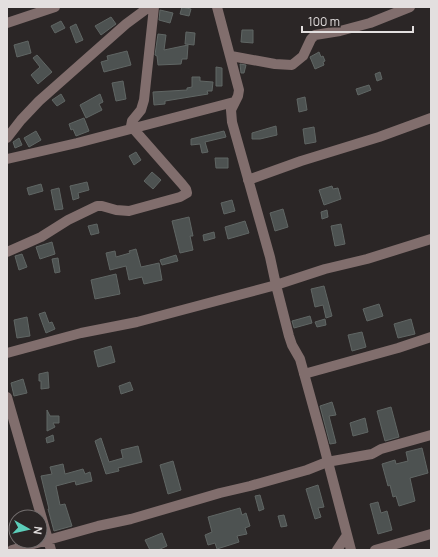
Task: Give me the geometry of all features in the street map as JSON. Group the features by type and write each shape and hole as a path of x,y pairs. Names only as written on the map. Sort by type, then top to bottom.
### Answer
{"street":[{"path":"7,23 55,7"},
{"path":"7,138 39,101 126,24 149,7"},
{"path":"7,252 41,237 68,220 97,206 129,211 180,197 187,193 182,184 132,128 132,121 141,110 144,100 154,7"},
{"path":"217,7 231,56 239,92 231,110 232,122 270,257 292,345 300,359 351,550"},
{"path":"231,56 275,64 292,65 303,56 311,39 315,35 370,23 410,7"},
{"path":"7,159 77,143 234,102"},
{"path":"248,180 301,161 385,135 431,118"},
{"path":"7,353 81,333 137,322 276,285 325,269 430,242"},
{"path":"304,374 398,348 431,336"},
{"path":"7,397 39,509"},
{"path":"51,550 48,539 131,519 307,470 327,462 372,454 381,449 431,435"},
{"path":"375,550 431,534"},
{"path":"337,550 346,535"}],"building":[{"path":"182,7 191,9 189,16 180,14"},
{"path":"160,10 173,13 170,23 159,20"},
{"path":"111,17 116,24 101,35 95,26"},
{"path":"61,21 65,28 55,33 51,26"},
{"path":"76,24 83,40 76,43 70,27"},
{"path":"242,30 253,30 253,43 241,42"},
{"path":"186,32 195,33 194,45 185,44"},
{"path":"158,34 166,35 164,50 188,45 187,59 182,59 181,64 158,65 157,56 155,55"},
{"path":"28,41 31,53 17,57 14,45"},
{"path":"127,51 131,65 104,72 101,62 108,60 107,56"},
{"path":"319,52 325,61 323,62 324,65 315,69 310,57"},
{"path":"37,55 52,72 38,84 31,75 40,67 33,58"},
{"path":"240,64 246,65 244,73 241,73"},
{"path":"216,67 222,68 222,86 216,86"},
{"path":"380,72 382,79 377,81 375,74"},
{"path":"192,77 200,77 200,81 213,82 212,91 207,91 208,94 165,101 165,104 154,105 153,92 187,90 187,88 192,87"},
{"path":"123,81 126,99 116,101 112,83"},
{"path":"369,85 371,90 358,95 356,89"},
{"path":"61,94 65,101 57,106 52,100"},
{"path":"100,94 103,102 99,104 102,110 86,118 80,105"},
{"path":"305,97 307,110 299,112 297,99"},
{"path":"84,118 89,131 76,136 73,129 71,130 69,124"},
{"path":"276,126 277,135 260,139 252,139 252,133"},
{"path":"314,127 316,142 305,144 303,129"},
{"path":"36,131 41,140 29,147 24,138"},
{"path":"224,131 226,137 205,142 208,152 202,153 200,144 191,145 191,139"},
{"path":"19,138 22,145 15,148 13,142"},
{"path":"136,152 141,160 134,165 129,156"},
{"path":"215,158 228,158 228,168 216,168"},
{"path":"152,172 161,180 153,189 144,181"},
{"path":"87,182 89,190 78,193 79,198 73,200 70,186"},
{"path":"41,184 43,191 29,195 27,188"},
{"path":"332,186 333,189 338,188 341,199 324,205 319,190"},
{"path":"59,188 63,209 55,210 51,190"},
{"path":"232,200 235,211 224,214 221,203"},
{"path":"283,209 288,227 275,231 270,213"},
{"path":"327,210 328,217 322,219 321,212"},
{"path":"189,217 193,236 190,236 193,250 180,253 172,221"},
{"path":"245,221 249,233 228,239 225,227"},
{"path":"97,224 99,233 91,235 88,226"},
{"path":"341,224 345,244 335,246 331,226"},
{"path":"214,232 215,238 204,241 203,235"},
{"path":"52,242 55,254 40,259 36,247"},
{"path":"136,249 141,267 159,263 162,280 144,284 142,277 129,280 126,266 110,270 106,253 115,251 116,257 130,253 129,251"},
{"path":"22,254 27,267 19,270 15,256"},
{"path":"176,255 178,261 162,265 160,260"},
{"path":"58,258 60,272 55,273 52,259"},
{"path":"116,274 120,294 95,299 91,280"},
{"path":"324,286 332,316 326,318 323,305 315,307 311,289"},
{"path":"379,304 383,316 367,321 363,309"},
{"path":"45,312 49,323 52,322 55,329 46,333 39,314"},
{"path":"310,316 312,323 294,328 292,321"},
{"path":"27,317 30,336 17,338 14,320"},
{"path":"325,319 326,325 317,327 315,322"},
{"path":"411,319 415,334 398,338 394,324"},
{"path":"362,332 366,347 352,351 348,335"},
{"path":"111,346 115,362 98,367 94,351"},
{"path":"48,372 49,388 41,389 39,374"},
{"path":"23,379 27,393 14,396 11,383"},
{"path":"130,382 133,390 121,394 119,386"},
{"path":"332,402 336,415 329,416 336,443 330,444 320,406"},
{"path":"391,407 399,437 385,441 377,411"},
{"path":"47,410 50,416 59,416 59,423 53,423 55,427 47,431"},
{"path":"365,418 368,432 353,436 350,423"},
{"path":"53,435 54,441 47,443 46,438"},
{"path":"101,438 109,462 123,458 121,450 138,446 142,462 118,468 119,471 106,474 95,441"},
{"path":"422,448 428,473 410,478 415,501 399,506 396,496 393,497 390,485 388,486 382,464 395,460 396,464 408,461 406,452"},
{"path":"173,461 181,490 168,494 160,465"},
{"path":"63,464 65,474 83,469 85,474 90,472 92,481 76,485 75,481 56,486 60,505 65,504 72,526 54,531 41,476 52,474 50,467"},
{"path":"318,485 324,507 318,508 321,517 315,519 306,489"},
{"path":"260,495 264,509 259,511 255,496"},
{"path":"378,502 381,513 387,511 392,530 378,534 370,504"},
{"path":"240,508 242,515 246,513 250,526 245,528 247,534 237,536 239,542 217,549 215,543 208,545 205,535 212,532 208,517"},
{"path":"284,515 287,526 281,527 278,516"},
{"path":"162,533 167,546 158,550 150,550 145,540"}]}
